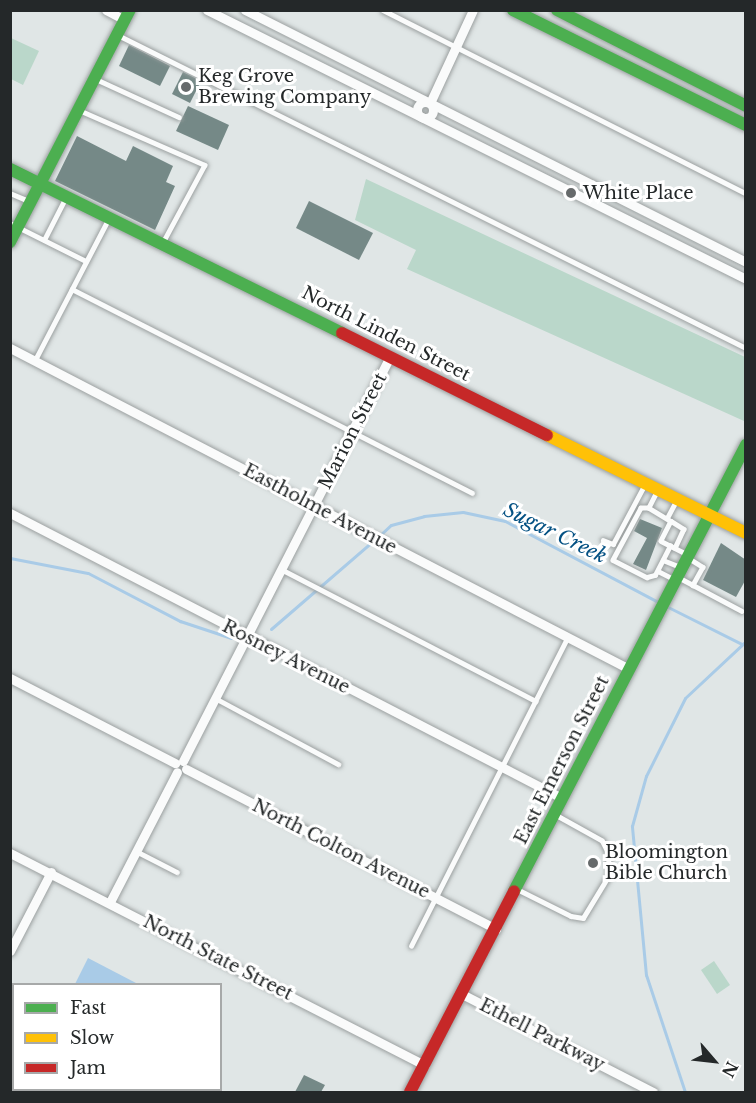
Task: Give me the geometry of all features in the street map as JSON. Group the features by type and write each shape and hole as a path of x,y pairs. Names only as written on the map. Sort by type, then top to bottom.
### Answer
{"street":[{"path":"10,242 14,225 32,202 128,15 105,10"},
{"path":"207,10 746,279"},
{"path":"245,10 746,262"},
{"path":"421,117 418,107 429,103 473,10"},
{"path":"513,10 746,125"},
{"path":"556,10 742,104 730,118"},
{"path":"290,52 298,37"},
{"path":"603,55 612,38"},
{"name":"North Linden Street","path":"12,174 67,195 110,216 746,533"},
{"path":"600,206 607,192"},
{"path":"638,225 645,211"},
{"name":"Eastholme Avenue","path":"10,348 629,669"},
{"name":"Marion Street","path":"110,902 390,357"},
{"name":"East Emerson Street","path":"410,1092 746,445"},
{"name":"Rosney Avenue","path":"10,513 246,637 562,798"},
{"name":"North Colton Avenue","path":"10,678 496,929"},
{"name":"North State Street","path":"10,853 110,902 425,1065"},
{"path":"10,951 51,872"},
{"name":"Ethell Parkway","path":"462,994 649,1091"}],"lane":[{"path":"383,10 746,193"},
{"path":"118,35 746,348"},
{"path":"95,78 179,117"},
{"path":"79,110 205,165 163,243"},
{"path":"10,193 32,202"},
{"path":"44,240 67,195"},
{"path":"35,361 110,216"},
{"path":"14,225 86,261"},
{"path":"72,289 472,493"},
{"path":"603,540 613,544 645,484"},
{"path":"649,508 658,490"},
{"path":"677,499 661,541 673,547 680,571"},
{"path":"658,571 684,529 649,508 641,508 613,560 647,577 658,571 680,571 703,567 693,585"},
{"path":"682,534 696,541"},
{"path":"663,560 680,571 693,585 742,611"},
{"path":"281,569 536,701"},
{"path":"411,946 568,638"},
{"path":"215,698 338,764"},
{"path":"517,888 571,916 583,918 609,875 608,853 602,841 554,814"},
{"path":"136,851 177,872"}],"green space":[{"path":"11,38 39,51 23,85 11,79"},
{"path":"366,179 745,357 744,421 407,269 416,250 355,220"},
{"path":"714,961 730,985 717,994 701,970"}],"water":[{"path":"88,958 136,983 76,983"},
{"path":"12,1017 12,1091 80,1091 11,1092"}],"building":[{"path":"129,45 170,66 160,86 119,66"},
{"name":"Keg Grove Brewing Company","path":"183,72 201,81 190,103 172,94"},
{"path":"188,106 229,125 218,150 176,131"},
{"path":"77,136 126,161 133,146 173,166 166,182 175,186 155,230 55,181"},
{"path":"309,201 373,233 359,260 296,228"},
{"path":"640,519 662,528 646,570 633,564 647,538 634,531"},
{"path":"721,543 746,560 746,579 736,597 703,580"},
{"path":"304,1075 325,1085 321,1092 295,1092"}],"waterway":[{"name":"Sugar Creek","path":"379,536 391,525 424,516 463,512 505,521 660,603"},
{"name":"Sugar Creek","path":"271,629 374,540"},
{"name":"Sugar Creek","path":"10,558 88,573 180,621 231,638"},
{"name":"Sugar Creek","path":"666,606 742,644"},
{"name":"Sugar Creek","path":"685,1092 646,975 632,826 646,776 685,698 746,641"}],"traffic: fast":[{"path":"10,242 130,10"},
{"path":"513,10 746,125"},
{"path":"557,10 746,106"},
{"path":"10,169 342,333"},
{"path":"514,891 746,445"}],"traffic: slow":[{"path":"547,435 746,533"}],"traffic: jam":[{"path":"342,333 547,435"},
{"path":"410,1092 514,891"}],"place":[{"name":"Keg Grove Brewing Company","path":"186,87"},
{"name":"White Place","path":"571,193"},
{"name":"Bloomington Bible Church","path":"593,863"}]}
